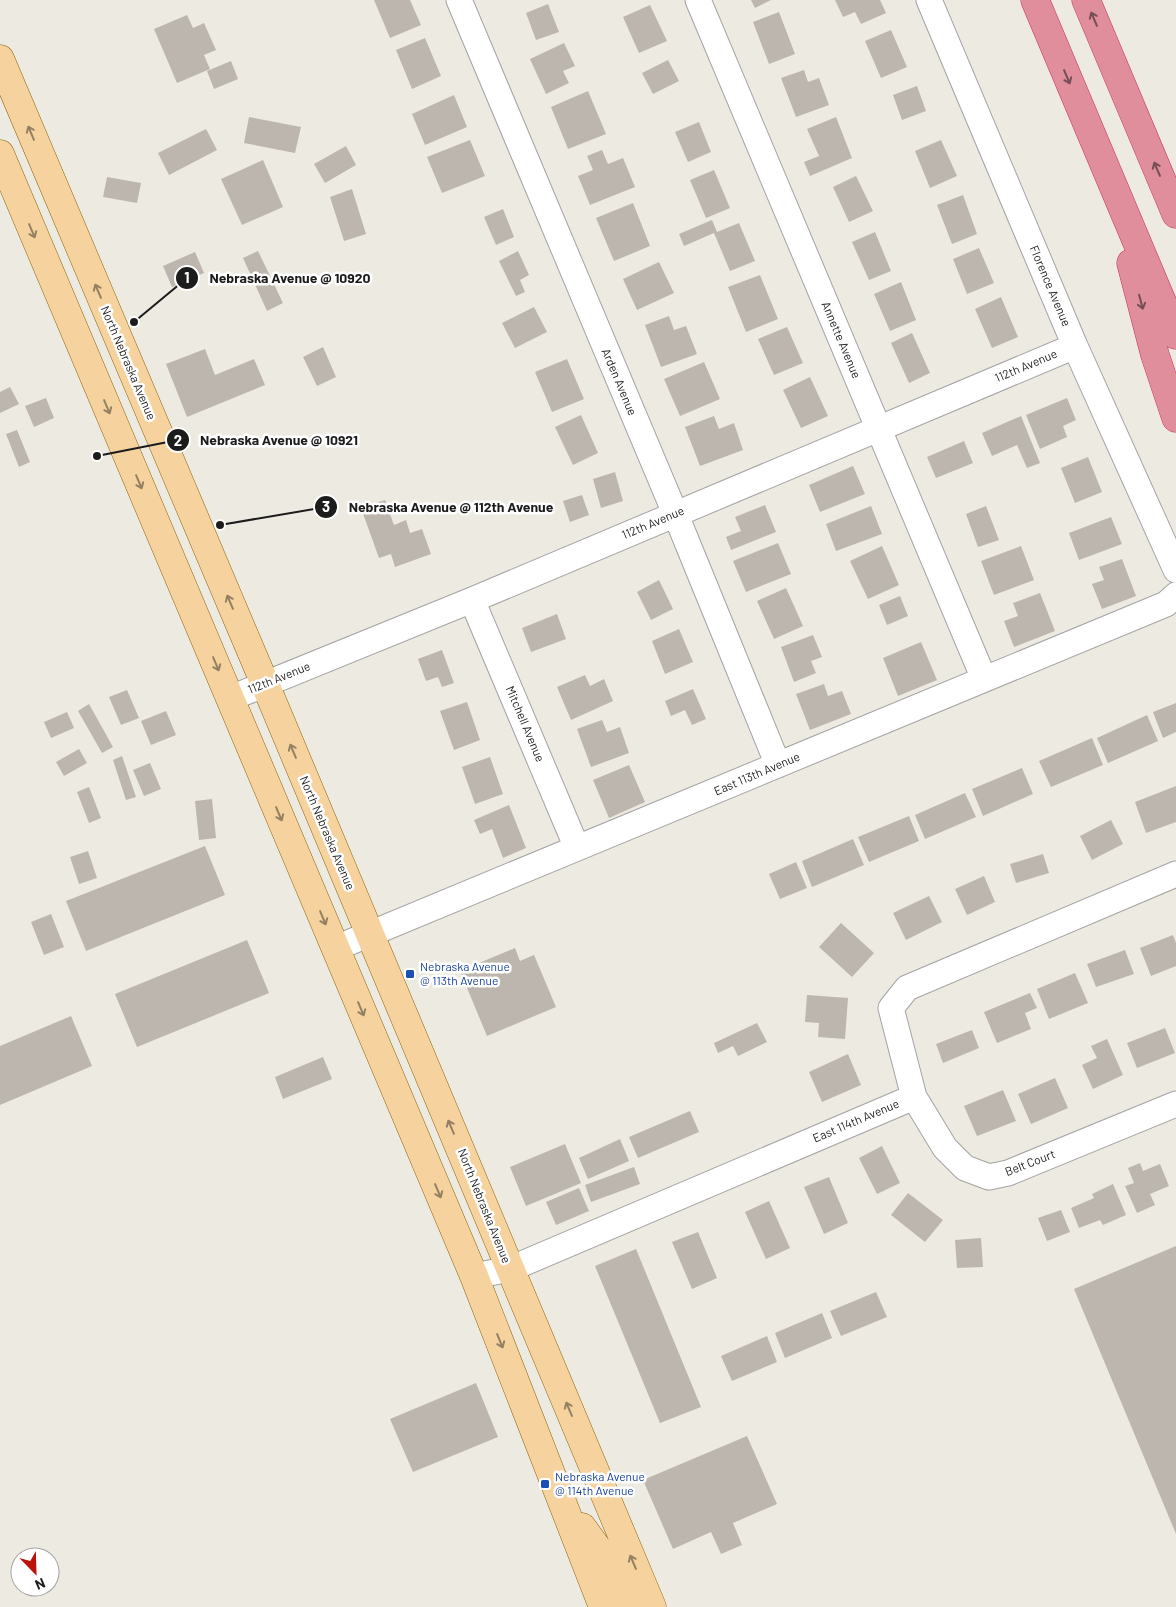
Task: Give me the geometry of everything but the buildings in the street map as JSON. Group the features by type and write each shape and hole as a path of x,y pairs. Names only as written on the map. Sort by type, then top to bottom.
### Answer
{"highway":[{"path":"1035,0 1176,335"},
{"path":"1086,0 1176,214"},
{"path":"1113,186 1150,337 1176,418"}],"main road":[{"name":"North Nebraska Avenue","path":"0,59 265,684 652,1607"},
{"path":"0,154 474,1276 603,1607"},
{"path":"15,192 50,178"},
{"path":"348,978 382,964"},
{"path":"564,1508 581,1526 611,1567 632,1607"}],"street":[{"name":"Arden Avenue","path":"459,0 675,513 778,764"},
{"name":"Annette Avenue","path":"698,0 984,679"},
{"name":"Florence Avenue","path":"929,0 1074,346 1176,570"},
{"name":"112th Avenue","path":"231,698 472,600 1074,346"},
{"name":"East 113th Avenue","path":"336,948 1166,604 1176,595"},
{"name":"Mitchell Avenue","path":"472,600 577,848"},
{"name":"East 114th Avenue","path":"474,1276 510,1269 914,1097 891,1008 908,988 1176,874"},
{"name":"Belt Court","path":"914,1097 945,1148 965,1168 989,1177 1008,1173 1176,1104"}],"place":[{"name":"Nebraska Avenue @ 10920","path":"134,322"},
{"name":"Nebraska Avenue @ 10921","path":"97,456"},
{"name":"Nebraska Avenue @ 112th Avenue","path":"220,525"},
{"name":"Nebraska Avenue @ 113th Avenue","path":"410,974"},
{"name":"Nebraska Avenue @ 114th Avenue","path":"545,1484"}]}
